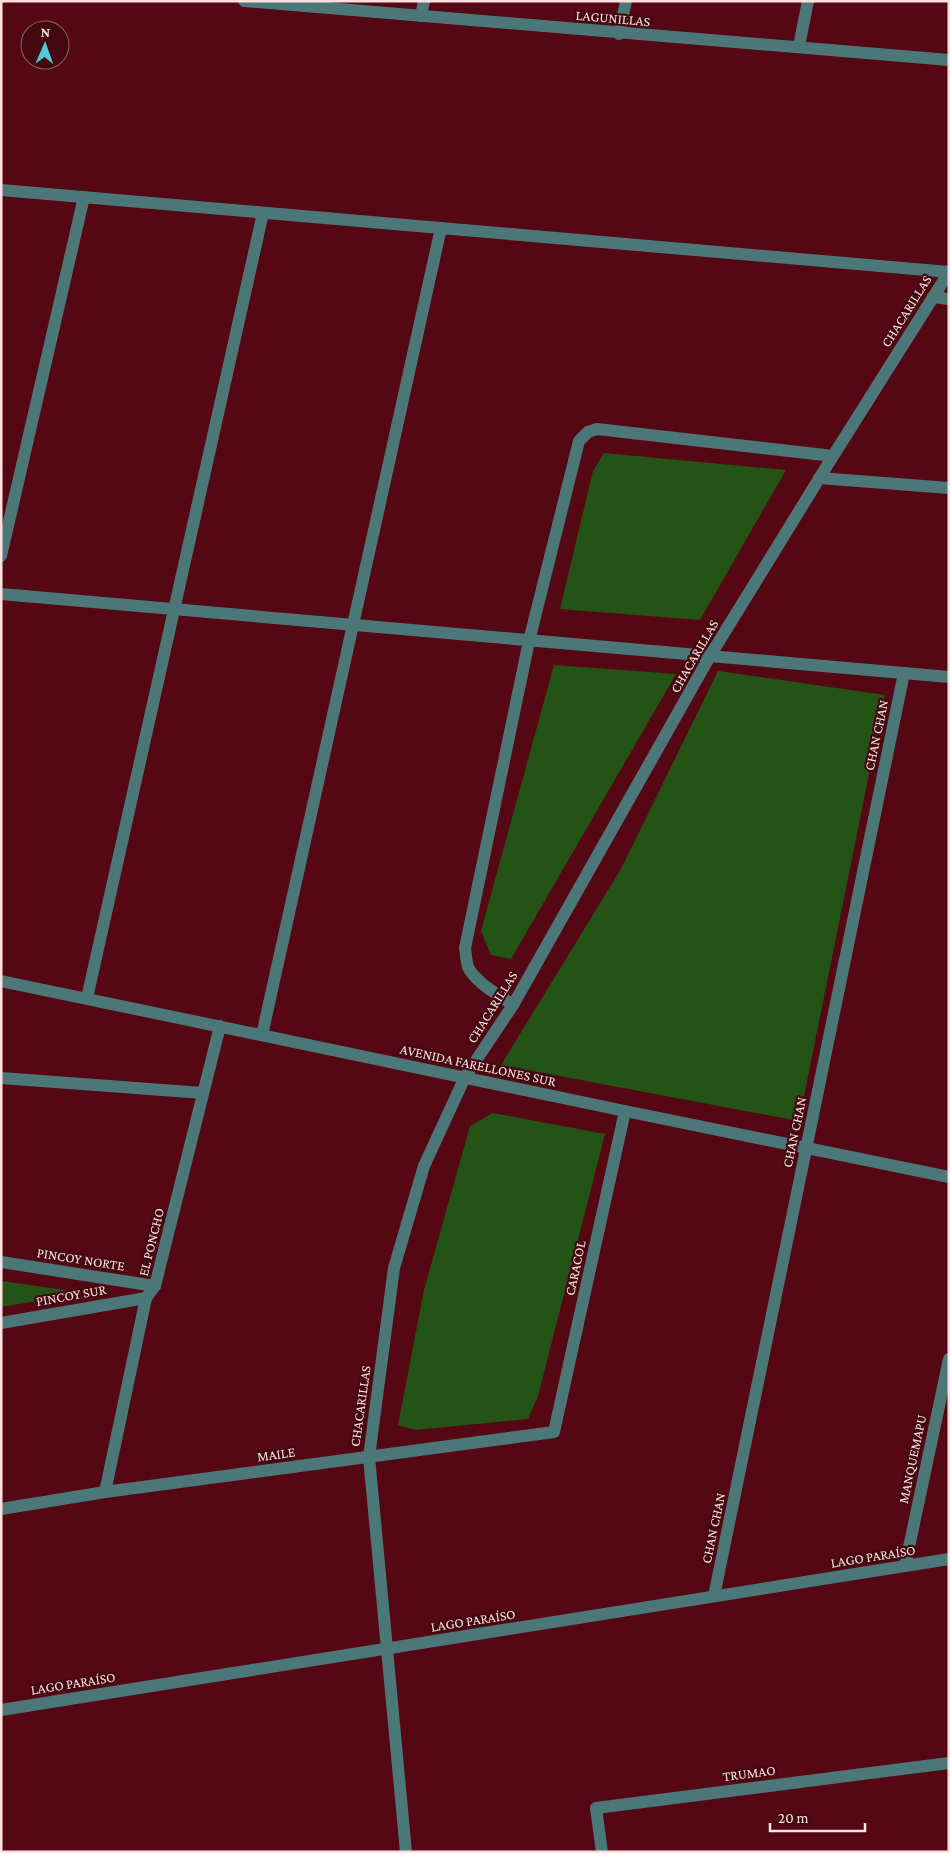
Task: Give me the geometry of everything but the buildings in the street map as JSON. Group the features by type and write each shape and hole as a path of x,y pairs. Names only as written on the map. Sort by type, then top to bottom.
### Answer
{"street":[{"name":"LAGUNILLAS","path":"244,1 620,34 799,46 949,60"},
{"path":"421,16 424,1"},
{"path":"620,34 626,1"},
{"path":"799,46 808,1"},
{"path":"1,190 949,272"},
{"path":"1,556 84,197"},
{"path":"87,998 263,213"},
{"path":"262,1035 441,228"},
{"name":"CHACARILLAS","path":"406,1852 369,1457 394,1268 424,1166 465,1077 513,1005 710,656 832,456 949,272"},
{"path":"933,297 949,299"},
{"path":"513,1005 477,979 469,969 465,948 529,641 579,441 588,432 597,429 832,456"},
{"path":"819,478 949,488"},
{"path":"1,594 949,677"},
{"name":"CHAN CHAN","path":"714,1596 904,673"},
{"name":"AVENIDA FARELLONES SUR","path":"1,981 949,1177"},
{"name":"EL PONCHO","path":"105,1492 146,1298 155,1286 220,1026"},
{"path":"1,1078 203,1093"},
{"name":"CARACOL","path":"554,1432 624,1111"},
{"name":"PINCOY NORTE","path":"1,1262 155,1286"},
{"name":"PINCOY SUR","path":"1,1323 146,1298"},
{"name":"MANQUEMAPU","path":"905,1566 949,1359"},
{"name":"MAILE","path":"1,1509 105,1492 554,1432"},
{"name":"LAGO PARAÍSO","path":"1,1710 949,1559"},
{"name":"TRUMAO","path":"602,1852 596,1808 949,1763"}],"green space":[{"path":"604,453 786,470 700,620 560,609 593,471"},
{"path":"554,665 676,674 511,959 491,955 481,931"},
{"path":"718,671 885,695 799,1121 501,1065 621,869"},
{"path":"493,1113 605,1134 538,1396 528,1419 415,1430 398,1425 424,1290 470,1126"},
{"path":"1,1281 86,1293 1,1307"}]}
